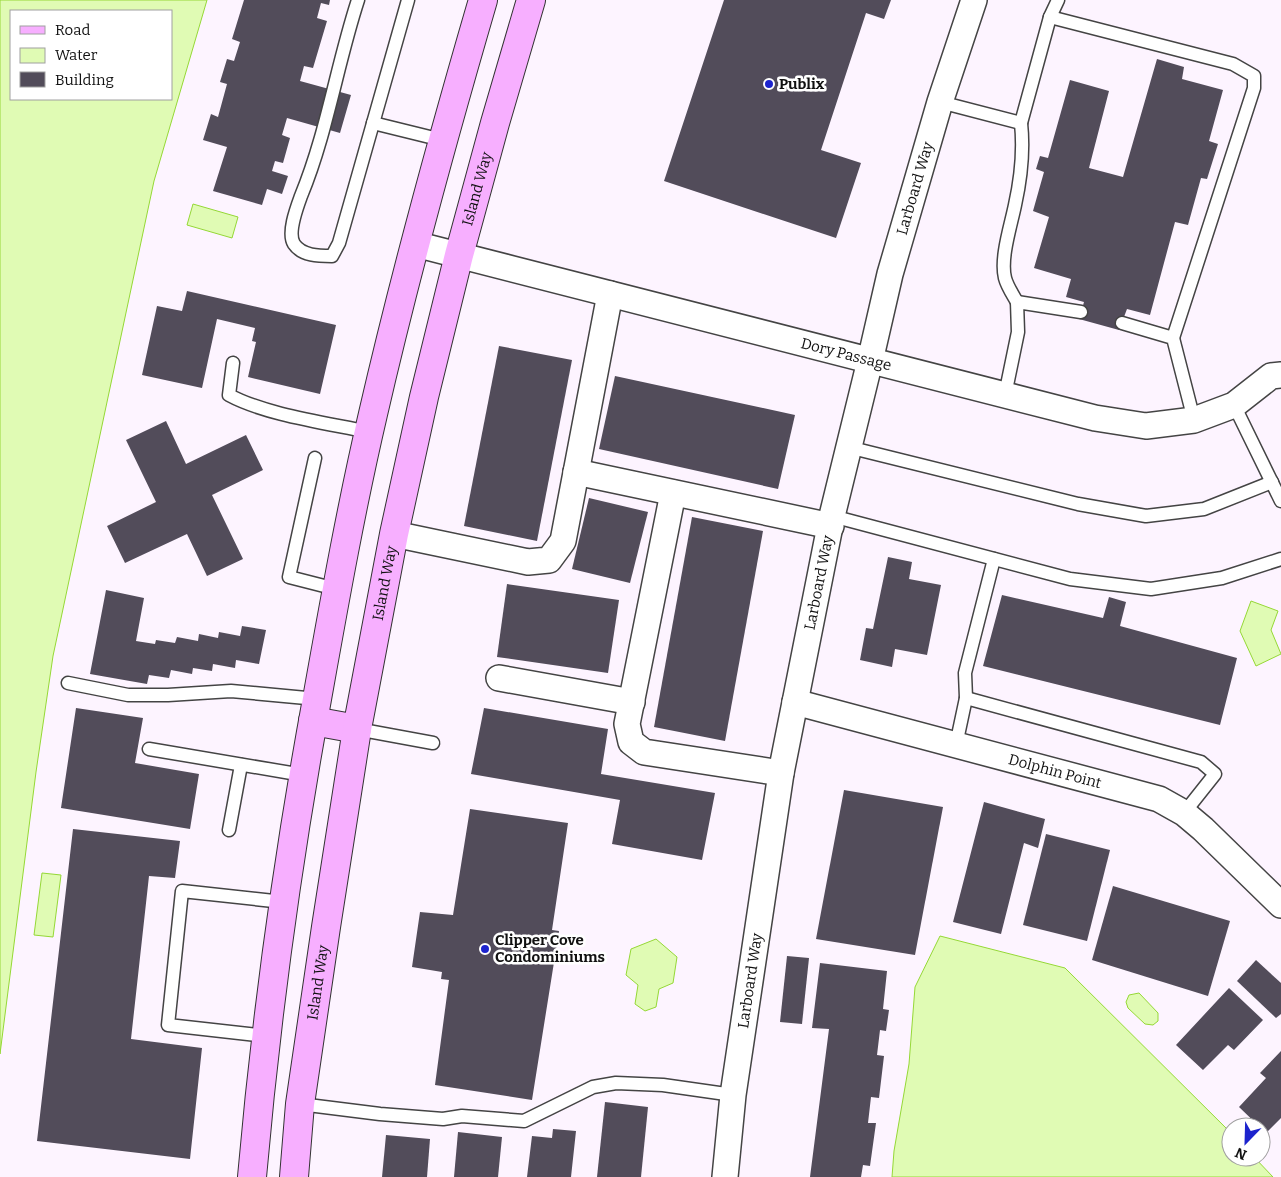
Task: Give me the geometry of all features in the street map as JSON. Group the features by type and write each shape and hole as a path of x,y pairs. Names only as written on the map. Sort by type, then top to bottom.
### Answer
{"street":[{"path":"252,1177 260,1074 283,902 336,589 369,432 415,244 442,140 483,0"},
{"name":"Island Way","path":"294,1177 300,1104 357,729 394,534 424,397 459,255 531,0"},
{"name":"Larboard Way","path":"725,1177 733,1095 781,773 832,521 890,274 940,102 974,0"},
{"name":"Dory Passage","path":"415,244 1095,418 1146,426 1194,420 1234,405 1276,375"},
{"path":"394,534 528,562 549,560 563,541 610,294"},
{"path":"576,472 673,493 832,521"},
{"path":"673,493 627,724 632,742 644,752 781,773"},
{"path":"499,678 632,702"},
{"name":"Dolphin Point","path":"795,702 1159,799 1184,813 1203,829 1281,905"},
{"path":"315,710 357,729"}],"lane":[{"path":"358,0 311,171 296,208 291,232 294,243 303,252 316,256 332,256 339,244 408,0"},
{"path":"1005,395 1018,332 1017,302 1005,278 1005,248 1016,204 1022,166 1023,140 1021,123 1050,17 1058,0"},
{"path":"1050,17 1233,64 1254,76 1254,88 1173,338 1194,420"},
{"path":"940,102 1021,123"},
{"path":"374,123 442,140"},
{"path":"1017,302 1081,312"},
{"path":"1122,323 1173,338"},
{"path":"233,363 229,395 244,403 369,432"},
{"path":"1234,405 1281,501"},
{"path":"848,447 1078,504 1146,516 1204,509 1272,482"},
{"path":"315,458 289,577 336,589"},
{"path":"832,521 994,558 1070,579 1151,588 1222,578 1281,558"},
{"path":"956,745 966,698 965,673 994,558"},
{"path":"68,683 128,695 168,695 231,691 315,710"},
{"path":"966,698 1201,762 1215,774 1184,813"},
{"path":"357,729 433,743"},
{"path":"149,749 303,775"},
{"path":"229,830 241,765"},
{"path":"266,1036 168,1025 182,891 283,902"},
{"path":"300,1104 380,1114 443,1119 462,1116 524,1121 592,1087 616,1083 663,1086 733,1095"}],"water":[{"path":"0,0 207,0 154,181 53,656 36,772 0,1054"},
{"path":"193,204 238,217 232,238 187,225"},
{"path":"1251,601 1278,611 1271,630 1281,654 1256,666 1240,631"},
{"path":"42,873 61,875 53,937 34,935"},
{"path":"940,936 1065,968 1221,1123 1221,1167 1264,1167 1273,1177 892,1177 894,1151 909,1064 915,987"},
{"path":"656,939 677,957 673,983 659,989 656,1007 645,1011 635,1004 638,985 626,975 631,949"},
{"path":"1139,993 1158,1013 1158,1021 1153,1025 1145,1024 1128,1008 1126,1002 1129,995"}],"building":[{"path":"244,0 330,0 329,5 321,3 317,18 327,21 313,68 304,66 300,81 351,95 340,133 287,118 282,135 290,138 283,163 275,161 272,171 288,176 282,194 267,189 262,205 213,191 227,147 203,140 211,114 218,117 227,84 220,82 227,59 234,61 240,42 232,39"},
{"name":"Publix","path":"724,0 891,0 884,19 866,13 821,150 861,163 836,238 664,181"},
{"path":"1157,59 1184,67 1182,79 1223,90 1209,141 1218,144 1207,179 1201,178 1188,225 1175,222 1150,315 1127,309 1119,330 1079,319 1084,302 1066,297 1071,279 1034,268 1049,217 1033,211 1044,172 1036,169 1040,156 1048,158 1070,80 1109,91 1089,168 1123,177"},
{"path":"187,291 336,325 320,394 248,377 256,342 252,341 255,328 217,319 202,388 142,375 157,306 182,311"},
{"path":"499,346 572,360 537,541 464,526"},
{"path":"615,376 795,415 778,489 599,449"},
{"path":"166,421 186,464 246,435 263,470 212,495 243,559 207,576 187,534 125,563 107,526 156,502 126,440"},
{"path":"589,498 648,512 630,583 572,569"},
{"path":"692,517 763,531 725,741 654,727"},
{"path":"888,557 912,562 909,579 941,585 927,655 895,649 892,667 860,660 866,628 873,629"},
{"path":"507,584 619,600 608,673 497,657"},
{"path":"106,590 144,598 136,641 155,644 156,640 175,643 177,637 198,641 199,634 218,638 219,632 240,636 242,626 266,630 259,664 236,660 235,668 213,664 212,671 193,668 192,674 171,670 169,678 149,675 147,684 90,674"},
{"path":"1002,595 1103,618 1109,597 1126,602 1120,626 1237,658 1220,725 983,666"},
{"path":"76,708 143,718 135,763 199,774 190,829 61,808"},
{"path":"484,708 608,729 601,774 715,793 702,860 612,844 620,800 471,774"},
{"path":"844,790 943,807 915,955 816,939"},
{"path":"984,802 1045,819 1038,848 1024,843 1001,934 953,922"},
{"name":"Clipper Cove Condominiums","path":"470,809 568,823 552,930 559,931 532,1100 435,1085 449,980 441,979 442,972 412,967 420,912 453,915"},
{"path":"73,829 180,841 175,878 149,876 131,1039 202,1048 190,1159 37,1141"},
{"path":"1046,834 1110,850 1087,941 1023,925"},
{"path":"1113,886 1230,921 1208,996 1092,960"},
{"path":"787,956 809,958 802,1024 780,1022"},
{"path":"1256,960 1281,983 1281,1014 1276,1018 1237,981"},
{"path":"820,963 887,971 883,1009 889,1010 886,1031 880,1030 877,1055 884,1056 879,1098 871,1097 868,1123 876,1123 870,1166 863,1165 861,1177 810,1177 829,1029 812,1028"},
{"path":"1229,988 1263,1020 1234,1050 1228,1045 1203,1070 1176,1045"},
{"path":"1281,1051 1281,1118 1271,1128 1271,1117 1249,1117 1239,1107 1266,1078 1260,1073"},
{"path":"605,1102 648,1107 641,1177 597,1177"},
{"path":"553,1129 576,1131 571,1177 527,1177 532,1136 552,1138"},
{"path":"458,1132 502,1137 498,1177 454,1177"},
{"path":"386,1135 430,1139 427,1177 382,1177"}],"place":[{"name":"Publix","path":"769,84"},
{"name":"Clipper Cove Condominiums","path":"485,949"}]}
